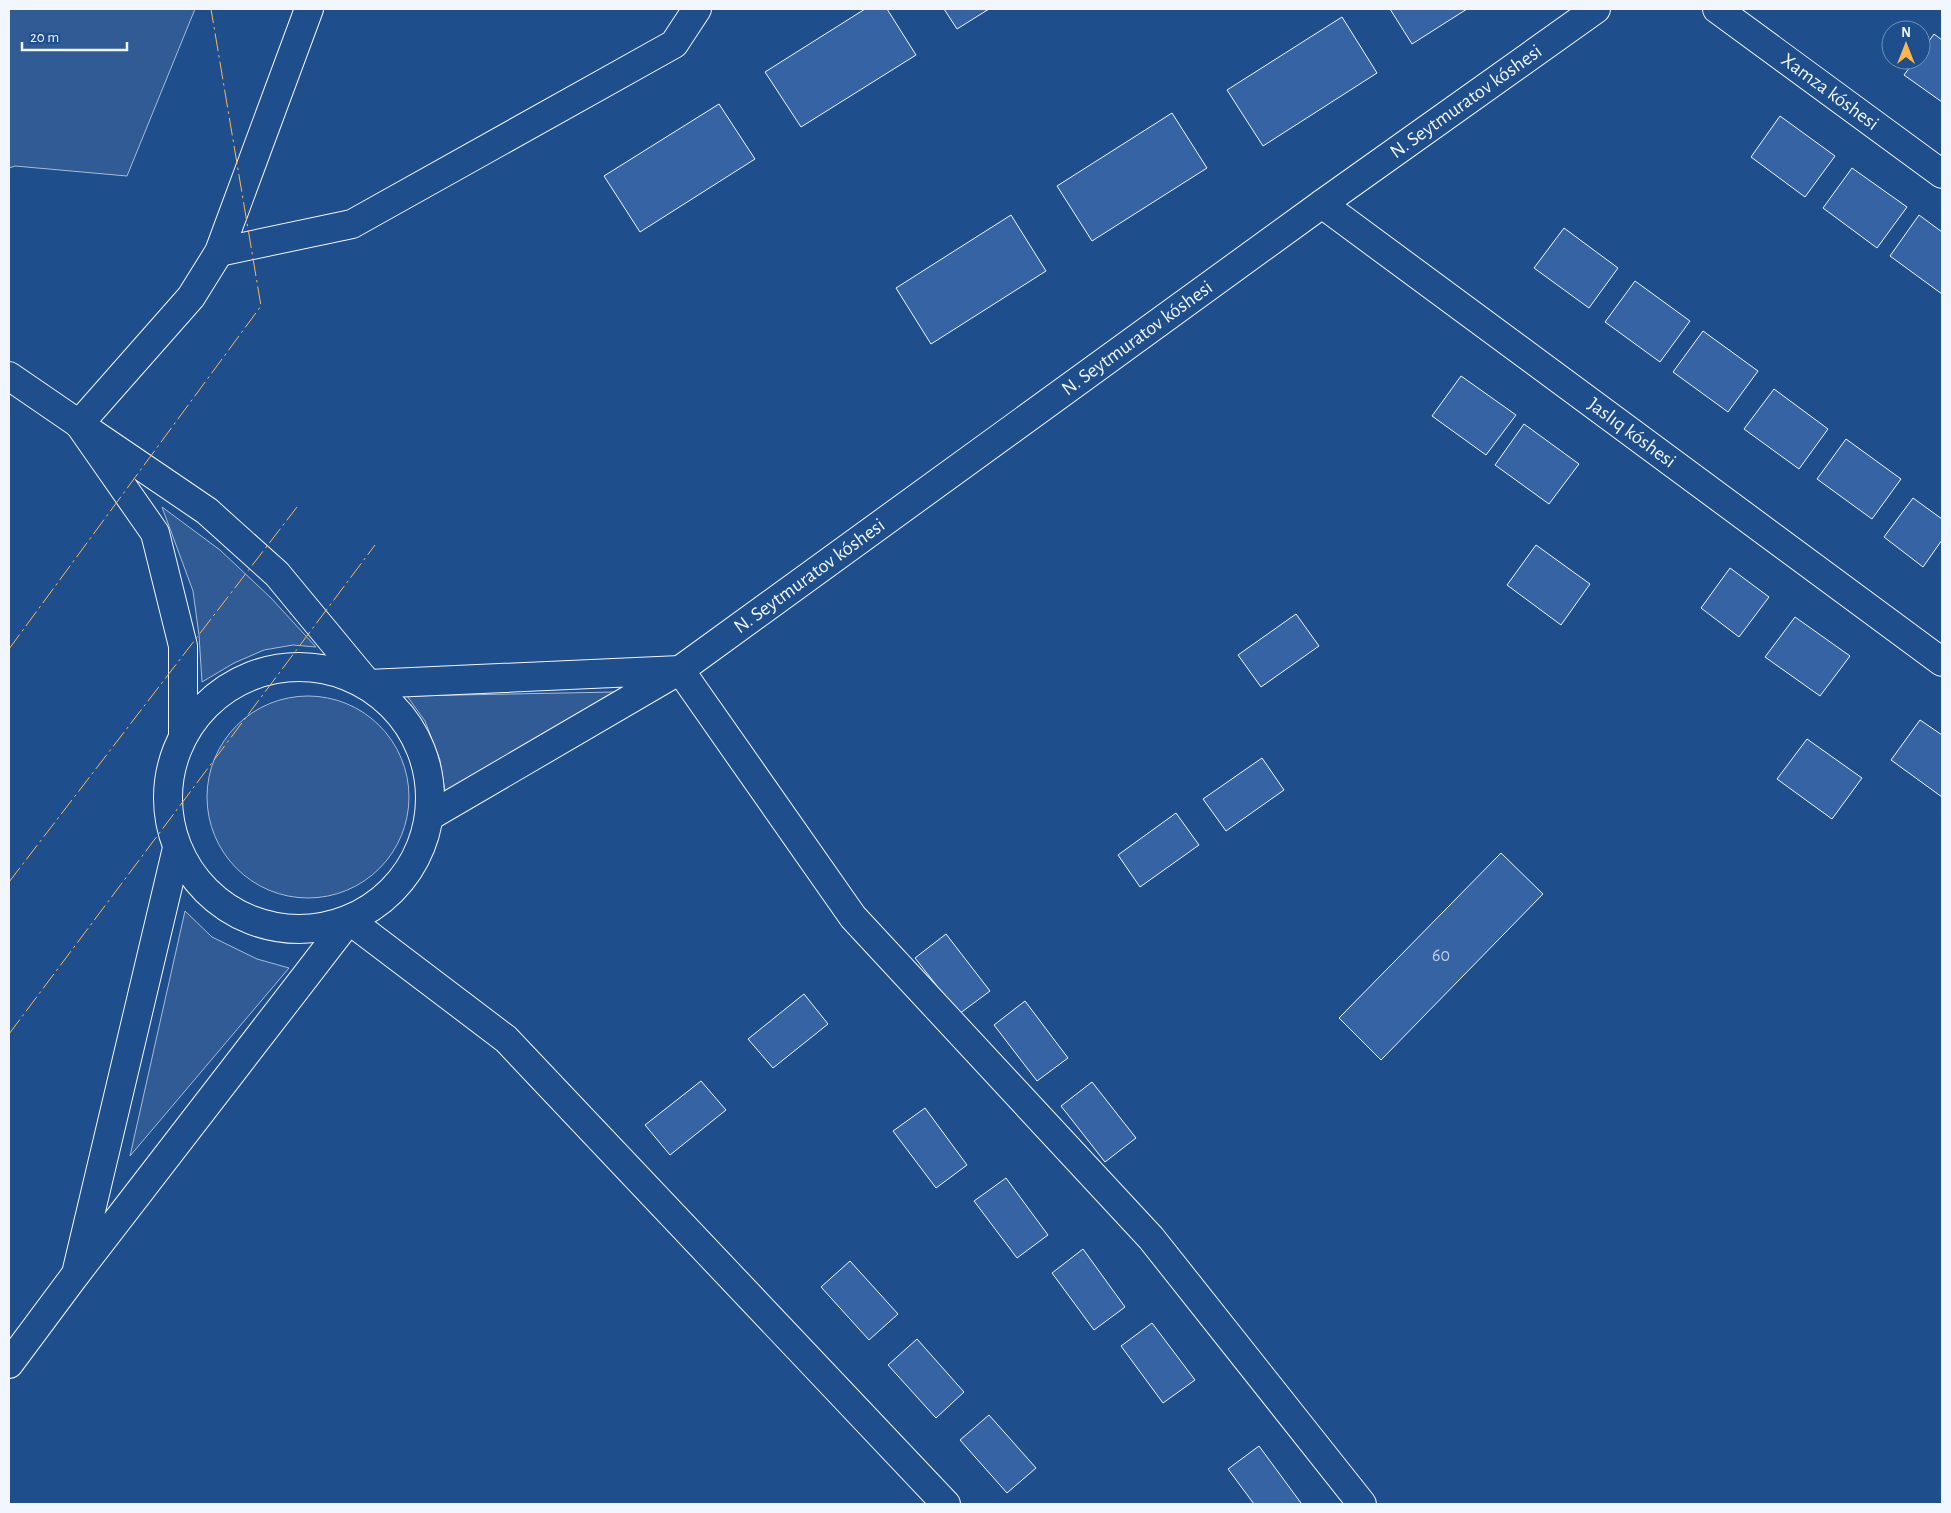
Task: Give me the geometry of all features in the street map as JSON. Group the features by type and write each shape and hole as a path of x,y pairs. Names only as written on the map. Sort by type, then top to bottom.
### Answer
{"street":[{"path":"79,424 191,297 219,252 309,9"},
{"path":"219,252 352,224 674,44 697,9"},
{"name":"N. Seytmuratov kóshesi","path":"430,816 680,670 1322,204 1596,9"},
{"name":"Xamza kóshesi","path":"1717,9 1942,174"},
{"name":"Jaslıq kóshesi","path":"1322,204 1942,662"},
{"path":"9,376 207,511 277,574 368,684 395,709 417,741 429,777 430,816 421,849 403,879 379,903 349,920 308,929 267,926 229,910 198,883 177,848 168,810 170,772 184,736 209,703 244,680 284,668 326,670 368,684 680,670 853,917 1151,1238 1362,1504"},
{"path":"79,424 155,533 184,646 184,736"},
{"path":"76,1274 177,848"},
{"path":"9,1364 76,1274 349,920"},
{"path":"349,920 506,1039 946,1504"}],"shaded area":[{"path":"9,9 195,9 127,176 15,166 9,168"},
{"path":"162,507 220,550 271,598 316,647 293,645 264,650 234,663 202,682 199,635 193,591"},
{"path":"614,692 445,792 440,760 425,721 407,696"},
{"path":"298,696 318,696 337,700 356,708 372,719 386,733 397,749 405,768 409,797 405,826 397,845 386,861 372,875 356,886 337,894 318,898 298,898 279,894 260,886 244,875 230,861 219,845 211,826 207,807 207,787 211,768 219,749 230,733 244,719 260,708 279,700"},
{"path":"185,911 212,937 257,959 289,968 130,1156"}],"building":[{"path":"865,9 887,9 916,55 801,127 765,72"},
{"path":"944,9 989,9 957,29"},
{"path":"1390,9 1467,9 1412,44"},
{"path":"1342,17 1377,73 1263,146 1227,90"},
{"path":"1934,34 1942,40 1942,102 1904,75 1908,70 1931,70 1931,38"},
{"path":"719,104 755,159 640,232 604,176"},
{"path":"1172,113 1207,168 1092,241 1057,186"},
{"path":"1780,116 1835,156 1805,197 1751,157"},
{"path":"1852,168 1907,207 1877,248 1823,208"},
{"path":"1011,215 1046,271 931,344 896,288"},
{"path":"1919,215 1942,232 1942,294 1890,256"},
{"path":"1564,228 1618,268 1589,308 1534,268"},
{"path":"1635,281 1690,321 1660,362 1605,322"},
{"path":"1703,331 1758,371 1728,412 1673,372"},
{"path":"1461,376 1516,415 1486,455 1432,416"},
{"path":"1774,389 1828,429 1799,469 1744,429"},
{"path":"1524,424 1579,464 1549,504 1495,465"},
{"path":"1846,439 1901,479 1872,519 1817,479"},
{"path":"1913,498 1942,519 1942,540 1923,567 1884,537"},
{"path":"1536,545 1590,584 1561,625 1507,585"},
{"path":"1730,568 1769,597 1739,637 1701,608"},
{"path":"1296,614 1319,646 1261,687 1238,655"},
{"path":"1795,617 1850,656 1820,696 1765,657"},
{"path":"1920,720 1942,735 1942,797 1891,760"},
{"path":"1807,739 1862,778 1832,819 1777,779"},
{"path":"1262,758 1284,790 1226,831 1203,799"},
{"path":"1176,813 1199,845 1140,887 1118,855"},
{"path":"1501,853 1543,894 1381,1060 1339,1018"},
{"path":"946,934 990,991 959,1014 915,958"},
{"path":"804,994 828,1024 773,1068 748,1039"},
{"path":"1025,1001 1068,1058 1037,1081 994,1025"},
{"path":"701,1081 726,1110 670,1155 645,1125"},
{"path":"1092,1082 1136,1138 1105,1162 1061,1106"},
{"path":"925,1108 967,1165 936,1188 893,1131"},
{"path":"1006,1178 1048,1235 1017,1258 974,1201"},
{"path":"1083,1249 1125,1307 1094,1330 1052,1273"},
{"path":"850,1261 898,1314 869,1340 821,1287"},
{"path":"1152,1323 1195,1380 1163,1403 1121,1346"},
{"path":"917,1339 964,1392 936,1418 888,1365"},
{"path":"989,1415 1036,1468 1007,1493 960,1440"},
{"path":"1259,1446 1300,1504 1254,1504 1228,1469"}],"power":[{"path":"9,649 261,306 211,9"},
{"path":"9,882 297,507"},
{"path":"9,1034 375,545"}]}
